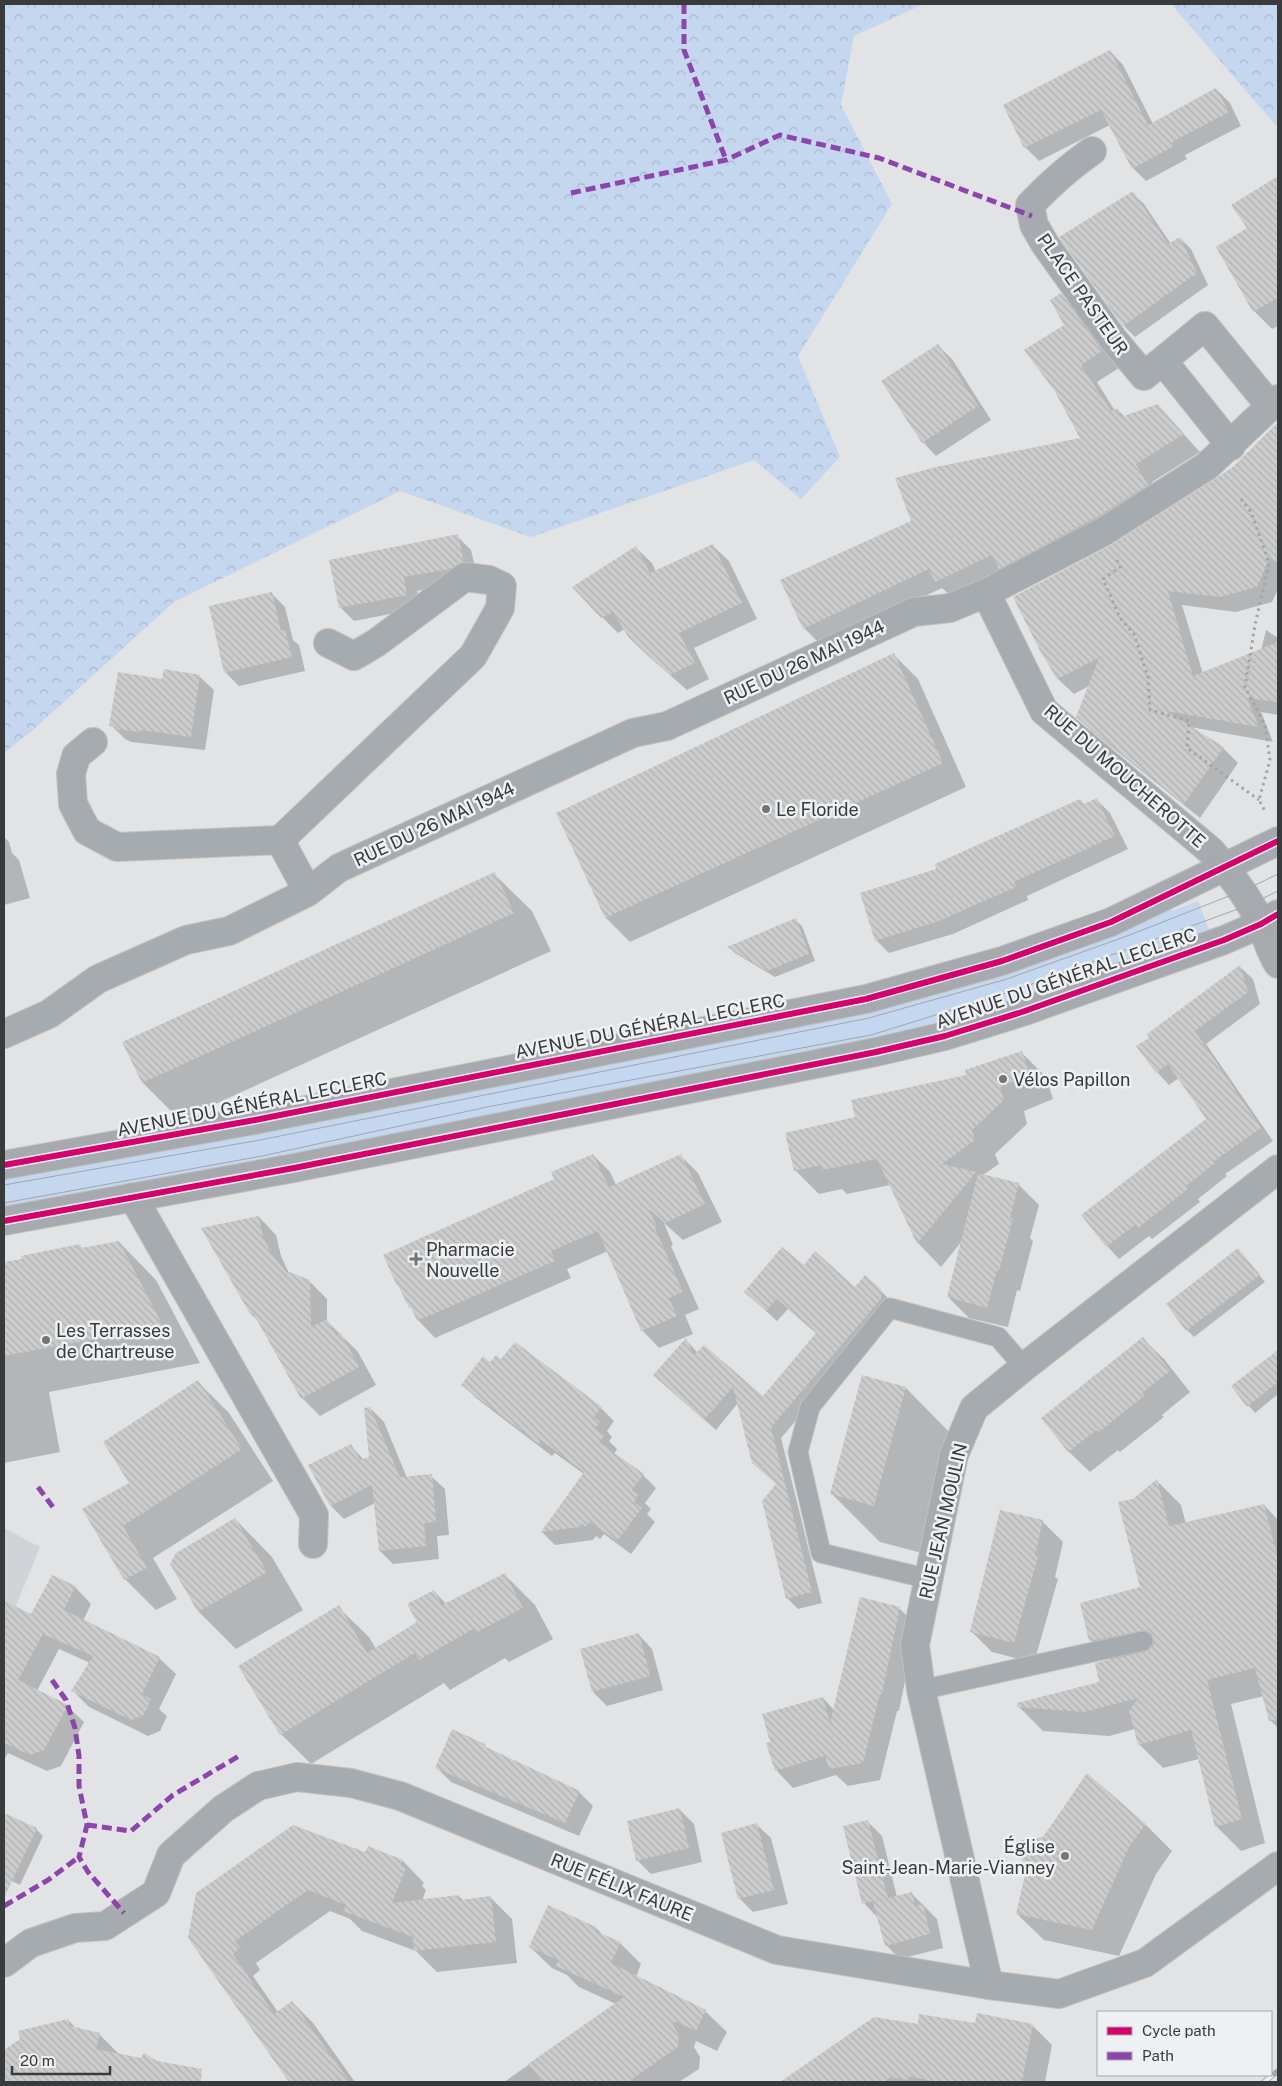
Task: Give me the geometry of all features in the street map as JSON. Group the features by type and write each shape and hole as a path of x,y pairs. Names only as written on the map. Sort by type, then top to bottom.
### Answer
{"main road":[{"name":"AVENUE DU GÉNÉRAL LECLERC","path":"4,1166 265,1118 866,999 1002,961 1111,922 1218,859 1278,841"},
{"name":"AVENUE DU GÉNÉRAL LECLERC","path":"4,1221 294,1168 876,1052 936,1038 1022,1012 1224,940 1270,919"}],"street":[{"name":"PLACE PASTEUR","path":"1092,152 1054,181 1030,206 1034,225 1045,244 1114,340 1144,376 1205,326 1274,403"},
{"path":"1163,360 1230,446"},
{"name":"RUE DU 26 MAI 1944","path":"4,1034 49,1014 98,979 186,940 229,931 308,892 338,868 633,733 667,726 914,612 950,608 986,593 1103,532 1207,466 1274,403"},
{"path":"93,742 76,756 71,774 72,804 87,830 117,847 280,840 473,656 500,608 502,586 489,580 465,577 354,656 328,643"},
{"name":"RUE DU MOUCHEROTTE","path":"986,593 1044,711 1218,859 1270,919 1268,946 1278,964"},
{"path":"280,840 308,892"},
{"name":"RUE JEAN MOULIN","path":"989,1985 921,1690 915,1646 954,1456 974,1408 1024,1366 1278,1169"},
{"path":"133,1197 314,1515 313,1544"},
{"name":"RUE FÉLIX FAURE","path":"4,1963 31,1943 75,1928 105,1926 156,1893 171,1855 223,1809 258,1786 297,1777 351,1783 400,1796 777,1950 989,1985 1059,1994 1146,1963 1278,1866"}],"lane":[{"path":"929,1579 820,1553 798,1452 810,1407 890,1308 998,1337 1024,1366"},
{"path":"921,1690 1143,1641"}],"path":[{"path":"1240,499 1251,512 1269,563 1255,625 1245,687 1265,725 1270,760 1260,800"},
{"path":"1103,532 1120,567 1103,579 1120,618 1134,634 1148,677 1150,710 1189,720 1187,748 1260,800 1267,815"}],"shaded area":[{"path":"4,1528 40,1547 4,1635"}],"green space":[{"path":"4,4 924,4 854,36 841,105 892,204 798,356 840,457 801,499 754,460 531,537 400,491 174,602 34,729 4,753"},
{"path":"1171,4 1278,4 1278,128"},
{"path":"1198,901 1211,934 942,1027 4,1212 4,1179 259,1131 482,1084 1169,907 1172,911"}],"building":[{"path":"1110,50 1148,125 1216,88 1229,112 1172,142 1174,146 1132,169 1101,110 1024,148 1003,105"},
{"path":"1278,176 1278,298 1253,312 1216,247 1247,228 1231,205"},
{"path":"1133,191 1168,244 1180,237 1197,273 1123,326 1059,237"},
{"path":"1061,293 1102,351 1081,365 1111,411 1118,408 1121,417 1158,404 1184,434 1136,464 1148,485 1095,518 999,569 992,555 935,582 929,569 803,629 780,580 911,521 895,478 936,467 1080,438 1054,390 1024,350 1064,325 1050,300"},
{"path":"938,344 978,406 922,443 881,381"},
{"path":"1278,422 1278,562 1269,559 1257,587 1220,597 1168,591 1193,676 1278,642 1278,702 1247,698 1259,727 1166,711 1224,747 1184,804 1076,717 1099,658 1057,679 1039,649 1013,597 1111,545 1215,479 1234,466"},
{"path":"458,534 464,562 450,569 404,577 407,595 339,608 329,560"},
{"path":"713,544 742,603 679,633 695,663 670,675 629,638 613,612 601,618 572,587 636,546 650,573"},
{"path":"272,592 281,631 285,630 292,657 224,673 209,606"},
{"path":"894,653 943,763 605,918 556,813"},
{"path":"164,669 200,675 191,737 141,730 140,732 116,729 117,727 109,726 118,672 162,679"},
{"path":"1097,798 1115,836 1014,882 1016,887 939,921 875,941 860,893 936,869 935,864 1080,799 1084,804"},
{"path":"495,872 514,913 142,1083 122,1042"},
{"path":"796,918 809,954 767,971 727,947"},
{"path":"1240,965 1248,992 1195,1031 1261,1128 1214,1161 1215,1163 1186,1186 1188,1189 1138,1228 1136,1224 1106,1247 1081,1215 1206,1119 1168,1064 1156,1073 1136,1046 1149,1038 1147,1034"},
{"path":"1022,1051 1030,1075 1000,1087 1004,1100 972,1130 975,1140 942,1164 976,1172 917,1244 877,1159 822,1170 821,1165 794,1171 785,1133 855,1117 851,1100 966,1075 965,1070"},
{"path":"593,1154 609,1187 681,1154 705,1204 665,1223 649,1209 657,1227 655,1228 683,1292 669,1298 677,1316 641,1331 598,1231 551,1251 555,1261 417,1321 411,1307 409,1308 397,1286 383,1255 554,1179 551,1172"},
{"path":"978,1173 1019,1183 1010,1218 1013,1219 987,1308 947,1297"},
{"path":"259,1216 263,1237 272,1255 287,1273 289,1272 310,1280 311,1327 327,1319 336,1335 341,1333 359,1367 301,1399 253,1313 250,1314 201,1228"},
{"name":"Les Terrasses de Chartreuse","path":"119,1241 163,1326 4,1356 4,1262 22,1259 21,1256 80,1244 81,1248"},
{"path":"782,1247 804,1265 815,1251 855,1287 865,1275 881,1289 881,1299 771,1427 812,1592 786,1599 762,1501 776,1484 752,1463 733,1387 704,1420 653,1375 686,1338 694,1355 704,1345 763,1396 816,1333 777,1299 766,1311 744,1292"},
{"path":"1238,1248 1260,1275 1186,1331 1166,1304"},
{"path":"1143,1337 1170,1371 1142,1393 1144,1396 1099,1432 1097,1430 1068,1452 1041,1418"},
{"path":"515,1342 602,1407 594,1417 600,1422 595,1428 605,1435 599,1442 644,1474 632,1490 638,1495 634,1502 642,1508 617,1541 590,1522 586,1527 582,1524 580,1527 541,1532 584,1472 541,1440 539,1444 461,1385 483,1356 490,1362 496,1355 501,1359"},
{"path":"1278,1350 1278,1382 1247,1407 1231,1386"},
{"path":"862,1375 906,1387 874,1506 830,1494"},
{"path":"198,1380 242,1449 123,1526 147,1568 124,1580 82,1509 129,1483 103,1442"},
{"path":"370,1407 400,1477 432,1474 436,1522 424,1523 426,1546 379,1551 372,1485 330,1506 308,1465 351,1444 360,1460 369,1457 364,1408"},
{"path":"1157,1479 1169,1526 1264,1504 1278,1558 1278,1720 1269,1721 1255,1668 1207,1680 1242,1819 1215,1827 1191,1730 1138,1745 1129,1711 1138,1698 1084,1712 1017,1707 1017,1703 1099,1682 1095,1663 1145,1652 1154,1645 1152,1634 1146,1630 1089,1641 1080,1603 1140,1587 1118,1502 1133,1499"},
{"path":"1000,1510 1043,1520 1035,1556 1038,1557 1014,1643 970,1632"},
{"path":"235,1518 267,1572 198,1612 170,1564 176,1553"},
{"path":"505,1573 523,1608 477,1632 475,1628 419,1660 415,1653 280,1735 238,1666 339,1605 367,1653 417,1622 407,1604 434,1590 442,1605"},
{"path":"52,1575 76,1586 64,1610 160,1657 142,1694 151,1699 144,1715 131,1720 71,1691 93,1656 43,1634 18,1680 68,1705 44,1750 30,1755 4,1743 4,1601 31,1614"},
{"path":"860,1597 900,1607 882,1694 880,1694 863,1763 829,1769 825,1756 775,1771 766,1743 770,1742 762,1714 823,1697 830,1723"},
{"path":"639,1633 650,1676 592,1692 580,1649"},
{"path":"452,1729 580,1791 565,1823 435,1768"},
{"name":"Église Saint-Jean-Marie-Vianney","path":"1087,1773 1146,1824 1129,1847 1092,1930 1016,1914 1027,1866 1007,1842 1043,1837"},
{"path":"680,1808 689,1848 636,1861 627,1821"},
{"path":"4,1813 37,1828 4,1898"},
{"path":"868,1820 888,1898 862,1904 843,1826"},
{"path":"757,1823 774,1890 738,1899 721,1833"},
{"path":"293,1825 365,1852 368,1846 403,1860 401,1866 406,1868 392,1903 459,1895 460,1900 491,1896 496,1942 414,1951 413,1937 340,1910 344,1910 346,1905 308,1890 235,1941 240,1948 233,1954 274,2014 292,2001 350,2082 289,2082 188,1938 196,1893"},
{"path":"912,1892 915,1906 923,1904 930,1934 885,1946 873,1902"},
{"path":"548,1905 596,1927 595,1931 621,1942 611,1963 706,2010 696,2031 675,2021 673,2025 679,2035 678,2047 628,2082 542,2082 528,2064 624,1997 556,1966 558,1960 529,1947"},
{"path":"977,2013 1033,2024 1022,2082 937,2082 909,2076 908,2080 891,2077 883,2082 780,2082 874,2017 918,2024 919,2014 975,2023"},
{"path":"68,2019 70,2026 100,2033 96,2049 141,2058 144,2053 157,2061 202,2069 201,2082 4,2082 4,2050 20,2039 18,2031"}],"tram line":[{"path":"4,1185 260,1140 869,1018 1007,979 1127,936 1247,889 1278,874"},
{"path":"4,1203 262,1156 487,1107 871,1035 1010,992 1249,905 1278,891"}],"railway":[{"path":"1272,2076 1278,2071"},
{"path":"1264,2082 1272,2076"}],"marked path":[{"path":"684,4 684,50 726,160"},
{"path":"571,193 726,160 780,135 879,158 1032,216"},
{"path":"38,1487 55,1510"},
{"path":"52,1680 66,1700 75,1728 79,1756 79,1786 87,1825 79,1857 88,1872 124,1913"},
{"path":"87,1825 131,1831 173,1795 239,1756"},
{"path":"4,1906 48,1880 79,1857"}],"cycle path":[{"path":"4,1165 255,1120 866,999 1002,961 1111,922 1278,841"},
{"path":"4,1221 294,1168 876,1052 945,1036 1022,1012 1224,940 1261,924 1278,914"}],"place":[{"name":"Le Floride","path":"766,809"},
{"name":"Vélos Papillon","path":"1003,1079"},
{"name":"Pharmacie Nouvelle","path":"416,1259"},
{"name":"Les Terrasses de Chartreuse","path":"46,1340"},
{"name":"Église Saint-Jean-Marie-Vianney","path":"1065,1856"}]}
